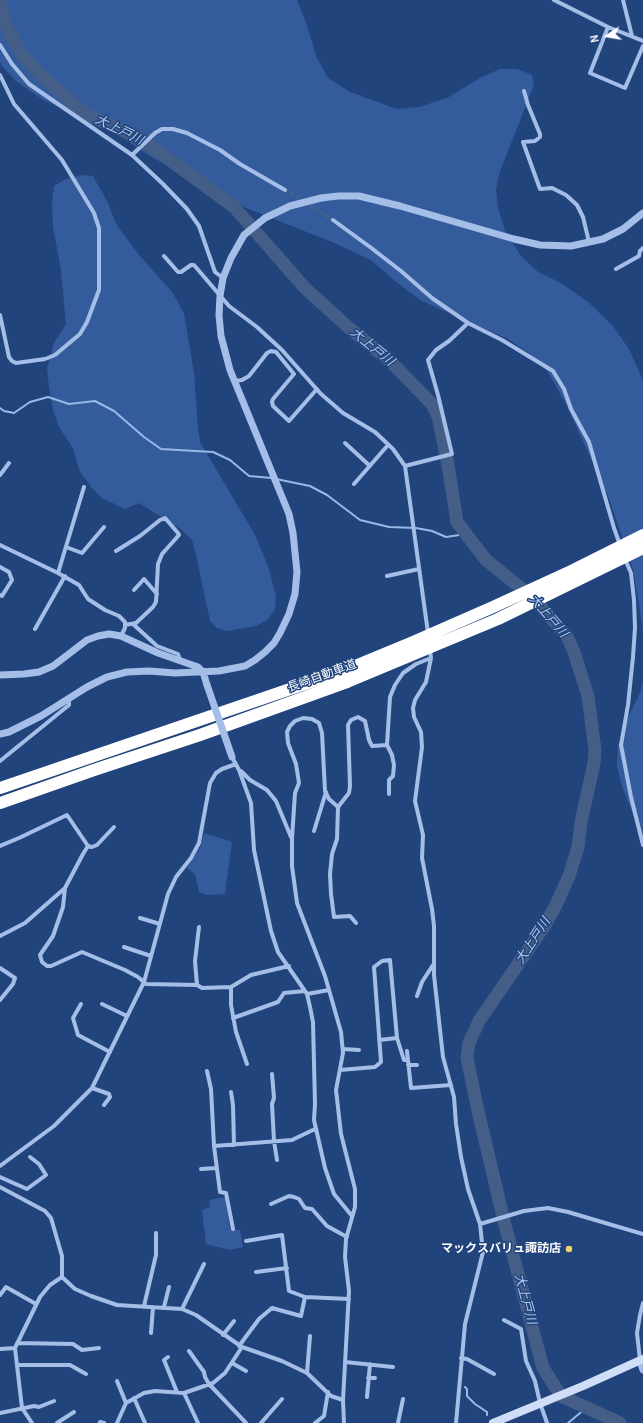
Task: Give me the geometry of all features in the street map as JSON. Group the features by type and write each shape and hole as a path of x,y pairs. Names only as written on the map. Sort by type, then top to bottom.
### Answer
{"highway":[{"name":"長崎自動車道","path":"0,788 345,676 413,642 567,573 643,535"},
{"name":"長崎自動車道","path":"0,803 200,735 345,676 498,619 643,548"}],"main road":[{"path":"493,1423 583,1386 641,1360"}],"street":[{"path":"554,0 608,28 643,41"},
{"path":"623,0 632,36"},
{"path":"608,28 590,73 625,88 643,46"},
{"path":"0,45 12,64 29,84 132,155 187,209 199,226 215,272 223,278"},
{"path":"0,75 14,104 62,160 94,213 99,228 99,290 88,322 80,334 55,354 45,359 16,363 12,361 9,357 0,315"},
{"path":"524,91 540,137 535,141 523,142 540,188 552,188 566,195 577,205 583,217 590,243"},
{"path":"132,155 137,152 155,133 162,129 173,129 187,133 220,150 240,164 285,190"},
{"path":"0,734 9,732 41,716 107,677 127,672 203,672 220,671 245,666 265,652 274,643 280,633 289,614 295,594 297,572 296,551 289,514 230,370 221,336 219,315 223,278 231,258 244,235 265,218 290,206 321,198 338,196 359,196 540,245 571,246 603,239 623,230 643,213"},
{"path":"332,220 401,271 432,298 468,323 502,340 553,371 564,388 571,408 592,450 614,528 631,573 634,600 633,657 628,705 621,745 631,797 643,845"},
{"path":"616,269 640,256 640,251 643,248"},
{"path":"164,256 178,272 181,272 191,265 194,265 229,306 282,350 317,389 343,413 375,432 393,449 405,466 431,658 426,682 415,700 413,708 414,717 421,732 422,747 415,801 423,835 422,858 433,920 434,976 443,1057 452,1085 461,1157 468,1189 480,1224 483,1252 465,1324 456,1423"},
{"path":"405,466 452,454 428,360 436,350 450,341 468,323"},
{"path":"235,381 242,380 249,376 267,353 271,351 276,352 294,374 272,402 273,406 289,420 317,389"},
{"path":"345,443 370,466"},
{"path":"354,484 388,445"},
{"path":"0,475 9,463"},
{"path":"58,573 84,487"},
{"path":"116,551 165,518 179,536 162,554 158,564 156,602 154,607 136,623 125,625"},
{"path":"66,547 82,553 104,527"},
{"path":"0,545 65,576 79,585 88,599 105,610 119,616 125,622 121,636"},
{"path":"0,567 9,572 12,580 2,596 0,595"},
{"path":"387,576 419,569"},
{"path":"35,629 65,576"},
{"path":"134,590 144,579 156,594"},
{"path":"133,624 157,646 178,654 180,660"},
{"path":"0,675 39,672 53,666 87,640 109,634 121,636 158,653 198,667 203,672 232,757 239,770 251,803 254,850 271,931 278,952 306,992 313,1022 314,1120 325,1168 334,1194 352,1216"},
{"path":"389,794 389,780 393,776 394,765 392,755 387,745 390,697 395,685 403,673 416,664 431,658"},
{"path":"0,761 69,705 69,699"},
{"path":"356,923 350,916 334,917 330,874 332,854 337,839 338,807 349,793 350,786 348,725 351,720 358,717 365,721 369,740 372,746 387,745"},
{"path":"338,807 329,799 326,792 322,733 319,724 312,719 303,718 295,721 287,732 288,743 296,764 299,783 295,793 292,866 297,903 329,990 341,1032 343,1049 336,1090 341,1134 355,1190 355,1207 347,1237 345,1257 349,1299 343,1400 344,1423"},
{"path":"0,1166 54,1126 92,1088 144,982 168,894 176,877 191,858 199,843 210,783 216,773 236,764"},
{"path":"239,770 250,780 267,790 276,801 292,838"},
{"path":"314,831 326,792"},
{"path":"0,846 67,815 88,846"},
{"path":"88,846 92,847 97,845 114,827"},
{"path":"0,936 25,923 65,888 88,846"},
{"path":"65,888 63,907 53,936 40,955 42,962 47,966 51,966 82,952 125,970 146,984 197,984 202,988 231,986 251,975 289,966"},
{"path":"140,918 160,924"},
{"path":"197,984 195,961 199,927"},
{"path":"124,947 151,956"},
{"path":"340,1070 375,1067 381,1062 374,967 382,961 390,960 397,1038 404,1060 408,1060"},
{"path":"417,996 422,982 434,965"},
{"path":"0,968 15,978 13,984 0,1000"},
{"path":"231,986 233,1018 236,1032 247,1064"},
{"path":"233,1018 278,1002 284,993 329,990"},
{"path":"81,1004 73,1018 78,1035 110,1052"},
{"path":"102,1004 126,1016"},
{"path":"379,1040 397,1038"},
{"path":"343,1049 359,1050"},
{"path":"407,1052 411,1088 452,1085"},
{"path":"408,1066 417,1065"},
{"path":"207,1071 211,1089 214,1146 220,1192 226,1193 233,1229"},
{"path":"272,1074 274,1098 272,1104 274,1142 277,1160"},
{"path":"92,1088 109,1094 110,1097 104,1105"},
{"path":"231,1092 233,1105 234,1145"},
{"path":"214,1146 292,1140 316,1129"},
{"path":"0,1177 27,1189 46,1175 39,1164 30,1157"},
{"path":"201,1169 217,1168"},
{"path":"0,1187 45,1211 51,1218 62,1256 62,1277 75,1289 117,1305 182,1309 196,1315 241,1346 282,1361 307,1373 331,1396 343,1400"},
{"path":"271,1204 289,1196 299,1199 305,1208 312,1209 327,1226 347,1237"},
{"path":"480,1224 524,1211 548,1208 568,1212 643,1234"},
{"path":"144,1306 156,1256 156,1233"},
{"path":"246,1241 282,1236 287,1268 288,1291 305,1297 349,1299"},
{"path":"182,1309 204,1264"},
{"path":"256,1272 287,1268"},
{"path":"32,1423 22,1408 16,1345 40,1297 50,1285 62,1277"},
{"path":"0,1295 6,1286 36,1304"},
{"path":"164,1307 168,1287"},
{"path":"117,1423 126,1403 144,1393 155,1391 184,1393 213,1383 225,1373 259,1319 272,1308 301,1316 305,1297"},
{"path":"643,1303 637,1333 643,1370"},
{"path":"151,1333 153,1307"},
{"path":"504,1320 521,1329 526,1361 535,1381 547,1423"},
{"path":"223,1335 234,1321"},
{"path":"307,1373 310,1336"},
{"path":"0,1349 16,1345 73,1344 82,1350 99,1348"},
{"path":"189,1351 204,1372 209,1384 246,1423"},
{"path":"168,1357 164,1360 177,1392"},
{"path":"461,1358 467,1358 494,1374"},
{"path":"346,1362 393,1367"},
{"path":"232,1363 246,1371"},
{"path":"367,1397 370,1364"},
{"path":"18,1365 70,1365 86,1374"},
{"path":"368,1378 375,1378"},
{"path":"117,1381 126,1403"},
{"path":"315,1423 324,1416 328,1392"},
{"path":"184,1393 198,1423"},
{"path":"134,1398 144,1423"},
{"path":"261,1423 282,1399"},
{"path":"398,1423 403,1399"},
{"path":"0,1413 34,1406 39,1407 54,1402"},
{"path":"58,1423 74,1412"}],"shaded area":[{"path":"0,0 297,0 317,58 328,78 350,92 397,109 419,107 447,98 480,78 500,69 517,69 532,75 534,85 499,174 496,190 498,208 505,231 521,256 538,272 561,283 588,302 613,326 629,349 643,380 643,637 633,569 608,496 566,404 548,372 530,354 508,339 420,300 371,260 332,242 226,200 147,154 106,126 45,101 16,81 0,62"},
{"path":"81,175 93,176 108,203 116,224 139,255 173,293 184,314 194,373 200,442 255,535 268,566 276,596 275,610 267,620 256,626 227,631 217,628 210,621 192,540 182,530 139,503 125,509 102,498 91,487 79,470 73,448 59,427 53,410 47,368 54,343 66,324 61,270 53,227 52,202 54,186 64,180"},
{"path":"643,680 643,840 623,789 617,767 618,745 629,715 640,693"},
{"path":"204,833 232,842 225,894 207,895 199,892 195,874 187,868 200,848"},
{"path":"225,1197 230,1230 240,1230 243,1247 230,1250 206,1244 202,1210 210,1207 209,1200"}],"waterway":[{"name":"大上戸川","path":"0,2 5,23 21,54 42,76 85,114 140,138 234,207 305,288 348,327 391,362 432,404 438,416 457,522 486,560 531,596 567,636 574,652 588,696 595,750 594,763 581,822 578,847 569,876 556,905 545,925 479,1021 469,1043 467,1058 504,1221 543,1368 561,1396 620,1423"},
{"name":"大上戸川","path":"0,25 5,23"},
{"path":"0,408 4,411 14,413 30,402 48,397 69,404 95,401 114,411 144,437 161,449 213,452 230,460 249,476 272,478"},
{"path":"276,479 310,486 327,495 360,520 389,527 416,528 432,531 446,537 466,534"},
{"path":"465,1387 467,1389 467,1396 475,1404 487,1412 487,1415"},
{"path":"568,1423 586,1408"}],"tunnel":[{"path":"285,190 333,220"}],"place":[{"name":"マックスバリュ諏訪店","path":"569,1249"}]}
